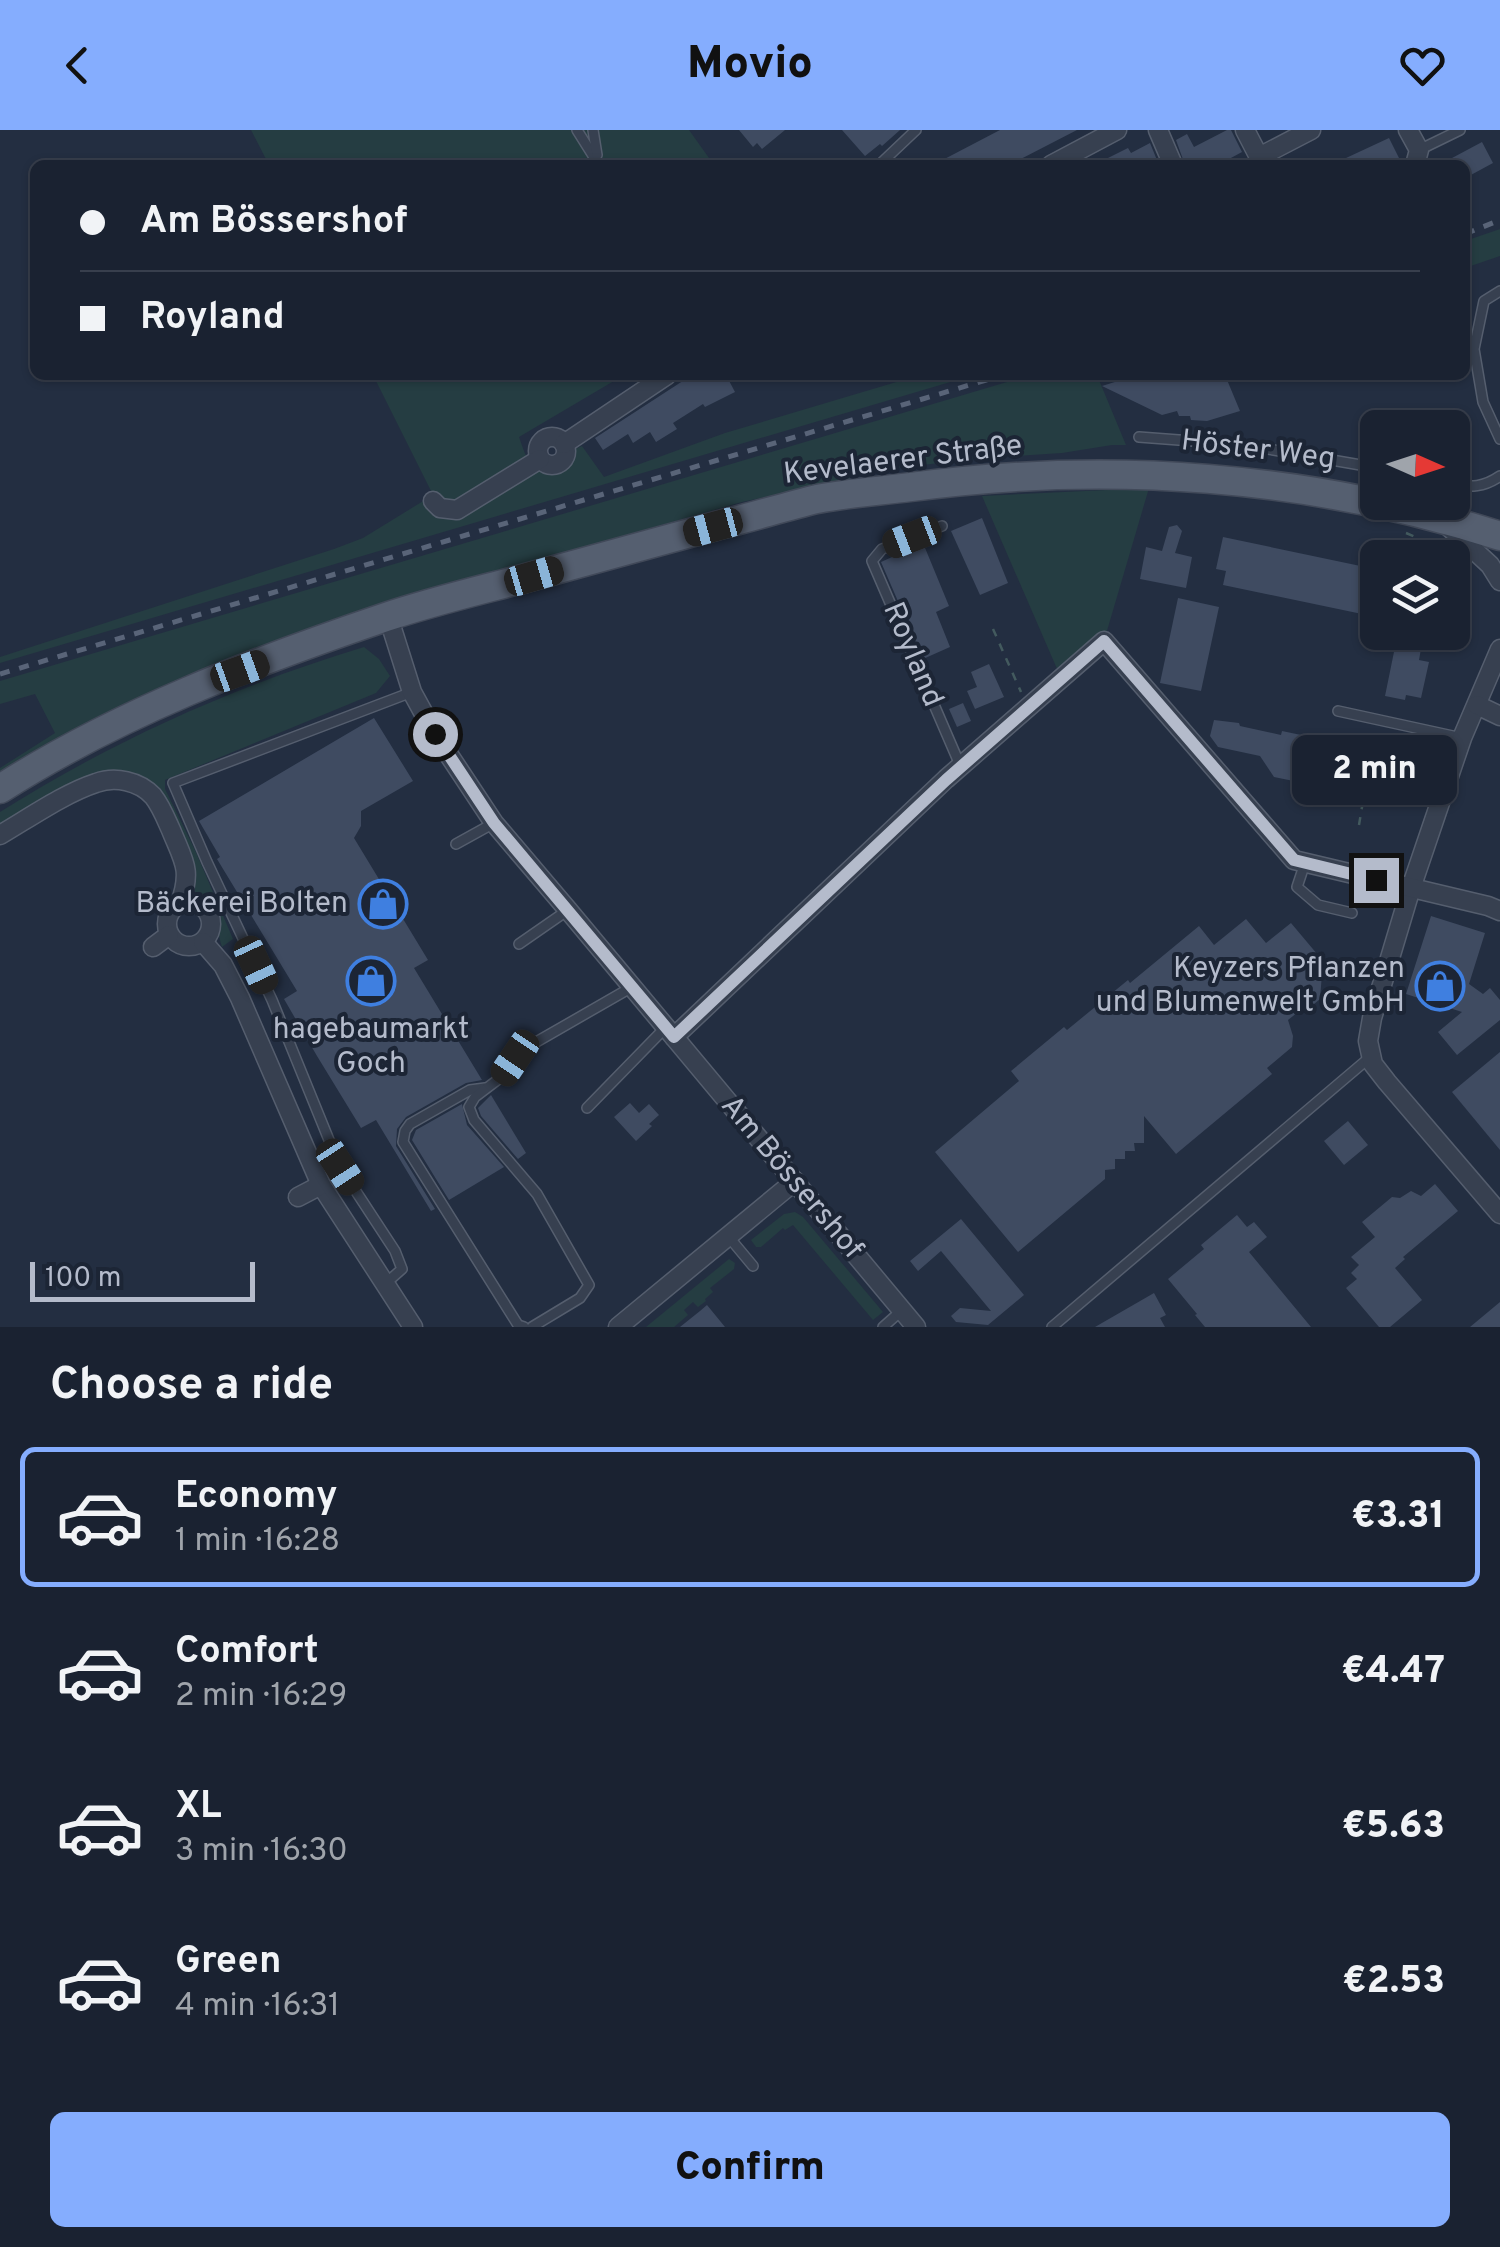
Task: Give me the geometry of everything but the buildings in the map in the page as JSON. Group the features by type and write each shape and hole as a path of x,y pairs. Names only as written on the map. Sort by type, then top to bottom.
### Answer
{"main road":[{"name":"Kevelaerer Straße","path":"0,789 151,708 388,616 820,498 960,480 1082,474 1256,482 1360,500"},
{"name":"Kevelaerer Straße","path":"1444,520 1500,536"}],"street":[{"path":"1060,160 1117,130"},
{"path":"1158,130 1171,160"},
{"path":"1245,130 1258,158 1311,130"},
{"path":"1408,130 1417,158"},
{"path":"432,501 440,508 457,510 540,460 538,450 546,438 556,438 564,444 660,380"},
{"path":"1441,520 1490,565 1500,581"},
{"name":"Am Bössershof","path":"388,616 412,692 494,823 916,1327"},
{"path":"670,1032 1104,641 1294,860 1500,911"},
{"path":"1500,648 1490,689 1462,738 1411,888 1368,1041 1374,1064 1500,1214"},
{"path":"1490,689 1500,716"},
{"path":"0,834 94,783 117,780 137,784 158,804 186,866 187,883 180,904"},
{"path":"193,902 211,918 204,942 192,947 178,944 169,935 171,911 180,904 193,902"},
{"path":"152,947 169,935"},
{"path":"204,942 240,998 321,1185 413,1327"},
{"path":"618,1327 795,1181"},
{"path":"298,1197 321,1185"}],"lane":[{"path":"577,130 596,160"},
{"path":"593,130 598,160"},
{"path":"885,160 916,130"},
{"path":"1417,158 1460,130"},
{"path":"1500,290 1484,301 1474,348 1483,402 1500,440"},
{"name":"Höster Weg","path":"1139,437 1245,445 1360,465"},
{"path":"1470,488 1491,483 1500,476"},
{"name":"Royland","path":"942,526 882,549 872,561 961,767"},
{"path":"386,1284 402,1269 395,1251 340,1167 272,1000 174,783 412,692"},
{"path":"1338,712 1462,738"},
{"path":"456,844 494,823"},
{"path":"1306,863 1297,887 1318,905 1352,913"},
{"path":"519,944 568,910"},
{"path":"532,1327 580,1298 589,1285 536,1194 474,1120 469,1107 504,1075 515,1058 538,1041 632,987"},
{"path":"587,1108 670,1032"},
{"path":"1052,1327 1372,1056"},
{"path":"486,1088 470,1090 410,1124 404,1142 518,1326 524,1327"},
{"path":"728,1236 754,1266"},
{"path":"883,1327 901,1311"}],"path":[{"path":"992,629 1028,707"},
{"path":"1358,824 1366,789"},
{"path":"385,887 392,884"}],"green space":[{"path":"251,130 689,130 710,160 266,160"},
{"path":"1500,229 1500,256 1470,266 1470,239"},
{"path":"376,380 616,380 519,437 529,461 541,472 558,472 571,451 582,446 604,477 725,433 903,380 957,380 0,663 0,657 363,538 433,495"},
{"path":"1014,380 1099,380 1126,445 878,470 742,502 337,618 118,711 0,779 0,768 55,733 35,694 0,704 0,681"},
{"path":"1149,488 1104,641 1061,678 982,496"},
{"path":"364,647 379,659 390,676 376,693 165,780 165,789 233,939 222,947 214,907 190,893 194,870 139,777 114,772 0,825 0,812 131,738 222,697"},
{"path":"795,1212 883,1312 873,1320 793,1225 783,1228 761,1247 751,1240 784,1214"},
{"path":"729,1259 735,1263 734,1269 710,1288 713,1292 706,1301 698,1307 693,1302 684,1310 688,1315 674,1327 646,1327"}],"railway":[{"path":"1470,232 1500,220"},
{"path":"0,674 986,380"}],"place":[{"name":"Bäckerei Bolten","path":"383,904"},
{"name":"hagebaumarkt Goch","path":"371,981"},
{"name":"Keyzers Pflanzen und Blumenwelt GmbH","path":"1440,986"}],"route":[{"path":"435,734 494,823 674,1037 946,780 1104,641 1294,860 1376,880"}]}
